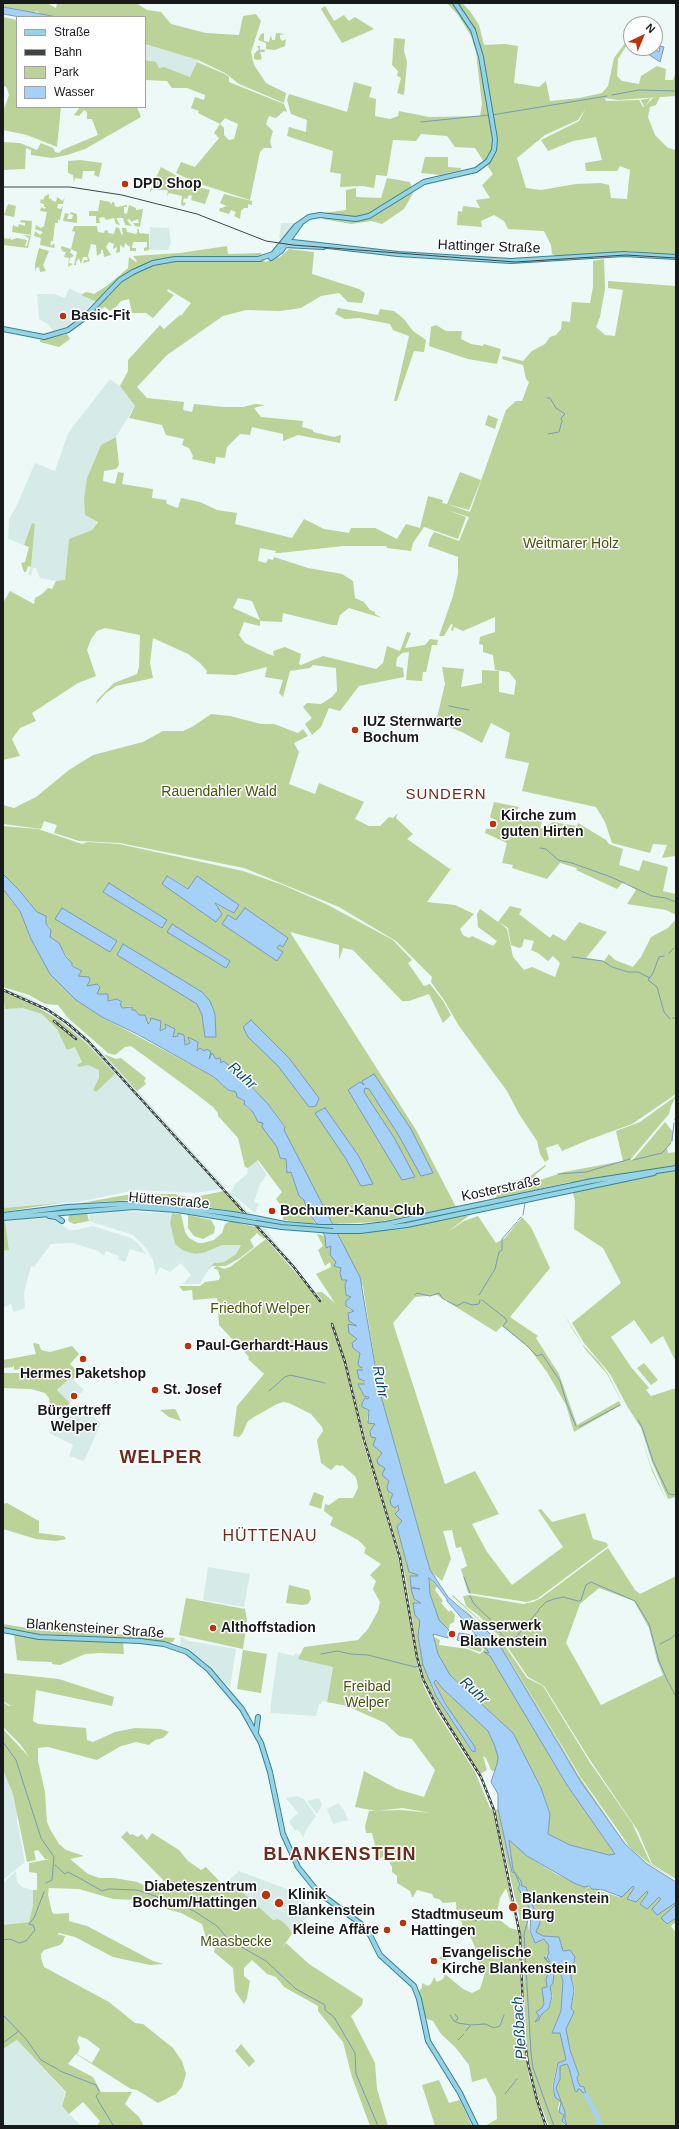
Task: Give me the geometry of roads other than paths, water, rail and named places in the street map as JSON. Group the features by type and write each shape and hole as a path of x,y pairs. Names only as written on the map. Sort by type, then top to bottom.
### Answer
{"main road":[{"path":"3,329 44,337 68,330 77,324 120,280 137,269 153,263 175,259 272,258 296,226 302,221 316,216 351,219 369,216 424,182 476,170 485,164 491,157 495,144 495,133 490,104 476,38 469,22 455,3"},
{"path":"258,259 270,256 284,244 294,235 302,221"},
{"path":"294,235 295,239 301,243"},
{"name":"Hattinger Straße","path":"284,244 301,243 325,247 511,262 626,254 676,257"},
{"name":"Hattinger Straße","path":"284,244 308,248 325,247"},
{"name":"Kosterstraße","path":"332,1229 360,1231 407,1225 622,1175 676,1168"},
{"name":"Hüttenstraße","path":"3,1215 114,1204 194,1210 232,1216 281,1228 332,1229"},
{"name":"Hüttenstraße","path":"3,1218 126,1208 178,1208"},
{"path":"36,1215 53,1216 62,1221"},
{"name":"Blankensteiner Straße","path":"3,1630 39,1636 154,1642 177,1647 191,1654 209,1670 242,1709 256,1732 270,1772 285,1840 296,1864 318,1892 361,1924 386,1961 408,1979 414,1986 419,1999 424,2029 430,2046 460,2093 476,2126"},
{"path":"256,1732 258,1717"}],"water":[{"path":"3,7 52,16 16,16 3,14"},
{"path":"651,56 662,56 660,62"},
{"path":"3,874 37,912 46,916 46,924 51,930 50,937 59,943 66,957 72,963 72,966 82,971 78,976 89,977 90,980 87,986 97,984 100,987 97,994 108,994 108,1001 117,999 122,1002 120,1004 122,1008 132,1007 132,1010 135,1010 139,1015 145,1015 148,1024 151,1018 161,1021 160,1031 166,1028 165,1024 175,1029 173,1037 178,1036 178,1033 184,1035 185,1045 190,1043 188,1037 198,1042 197,1051 200,1048 204,1051 207,1049 211,1052 209,1059 212,1053 216,1059 220,1058 221,1063 223,1061 233,1068 232,1072 234,1069 244,1079 243,1082 245,1080 268,1104 285,1127 284,1130 360,1277 379,1389 430,1570 448,1597 496,1639 581,1782 625,1844 647,1864 676,1882 676,1918 667,1924 661,1918 675,1905 675,1903 657,1915 652,1909 661,1899 659,1897 647,1909 640,1904 648,1893 647,1891 636,1902 627,1899 634,1888 633,1886 622,1897 603,1890 592,1889 589,1886 584,1887 574,1883 527,1856 509,1840 513,1870 521,1881 522,1886 526,1887 529,1897 533,1901 532,1904 540,1923 536,1932 543,1936 559,1937 563,1951 570,1950 575,1957 574,1962 569,1968 571,1970 574,1990 571,2008 574,2012 566,2029 570,2050 579,2075 577,2077 578,2082 580,2086 584,2087 586,2094 580,2089 578,2089 577,2092 575,2091 567,2064 560,2066 560,2079 556,2088 565,2112 567,2126 562,2121 564,2115 559,2112 561,2102 555,2097 553,2087 558,2063 566,2060 560,2033 552,2033 561,2011 563,1981 560,1971 564,1974 565,1970 561,1967 554,1973 553,1983 550,1987 552,1996 549,2008 541,2015 539,2020 535,2022 539,2016 536,2012 542,2008 544,2004 542,1988 547,1987 546,1980 550,1964 547,1957 549,1946 544,1939 535,1943 530,1931 531,1911 527,1903 523,1902 524,1898 518,1888 520,1885 515,1873 512,1872 498,1809 498,1794 491,1782 498,1757 494,1744 488,1731 442,1688 436,1680 434,1682 446,1705 475,1747 475,1752 472,1751 436,1696 423,1665 418,1636 420,1621 415,1615 413,1603 421,1603 414,1599 411,1588 420,1589 411,1587 410,1576 418,1575 409,1572 397,1527 402,1521 395,1514 399,1510 398,1505 395,1508 391,1505 390,1501 393,1494 388,1491 387,1487 389,1481 382,1475 385,1468 378,1464 377,1460 382,1453 373,1445 376,1438 371,1437 370,1431 375,1424 368,1423 369,1410 362,1407 362,1403 365,1398 368,1399 369,1397 364,1396 358,1384 366,1384 365,1381 359,1379 357,1370 365,1370 365,1368 360,1367 358,1364 360,1353 353,1348 352,1343 357,1339 349,1333 348,1324 357,1326 349,1321 348,1313 354,1311 346,1306 346,1301 351,1297 346,1295 345,1284 347,1280 342,1280 340,1273 341,1268 334,1266 336,1262 330,1255 331,1246 326,1248 325,1236 307,1210 304,1200 299,1196 291,1172 287,1173 286,1159 280,1158 277,1147 262,1127 263,1123 258,1122 253,1112 244,1104 245,1101 237,1097 236,1092 228,1090 214,1077 137,1034 102,1017 76,1000 50,974 31,939 20,911 3,889","holes":["429,1578 435,1583 447,1601 477,1636 459,1633 457,1640 486,1648 489,1653 484,1652 490,1656 567,1785 615,1854 609,1855 570,1845 548,1834 550,1814 541,1788 513,1733 450,1675 438,1654 433,1634 448,1638 449,1630 439,1620 430,1594"]},
{"path":"167,876 188,889 197,876 239,905 234,913 215,903 222,914 216,922 162,884"},
{"path":"109,883 167,920 162,928 103,892"},
{"path":"62,908 117,941 110,952 55,919"},
{"path":"245,908 288,938 283,947 279,945 277,948 283,952 277,961 222,924 228,915 236,920"},
{"path":"172,924 230,961 226,968 167,932"},
{"path":"123,944 202,992 210,1001 215,1014 216,1037 205,1037 202,1015 197,1004 117,955"},
{"path":"251,1020 289,1058 319,1098 316,1106 309,1107 278,1066 248,1037 243,1027"},
{"path":"374,1074 411,1129 433,1173 421,1176 399,1136 369,1089 365,1088 364,1092 395,1139 415,1177 402,1180 348,1090 360,1082 364,1085 362,1081"},
{"path":"325,1108 358,1155 373,1184 361,1186 346,1159 315,1113"}],"waterway":[{"path":"612,95 639,90 676,91"},
{"path":"492,115 607,96"},
{"path":"421,122 489,115"},
{"path":"547,398 550,398 556,408 565,414 561,418 562,421 559,432 548,434"},
{"path":"449,706 469,710"},
{"path":"540,848 546,849 558,860 572,863 611,877 652,896 666,898 676,902"},
{"path":"669,953 674,948"},
{"path":"664,956 659,957 653,973 648,980 657,987 664,1012 670,1019"},
{"path":"572,957 603,961 612,967 628,972 638,972 650,978"},
{"path":"675,1120 676,1115"},
{"path":"672,1141 674,1123"},
{"path":"633,1160 662,1153 671,1143"},
{"path":"558,1174 586,1172 630,1159"},
{"path":"523,1215 525,1203"},
{"path":"518,1220 521,1217"},
{"path":"479,1295 495,1269 499,1252 502,1250 502,1239 517,1222"},
{"path":"415,1295 417,1293 430,1296 439,1293 445,1300"},
{"path":"447,1301 457,1306 464,1302 472,1305 479,1304 480,1300"},
{"path":"482,1300 505,1318 507,1321 503,1326 525,1344"},
{"path":"526,1345 537,1356 542,1354 560,1381 576,1426"},
{"name":"Ruhr","path":"364,1361 368,1389"},
{"path":"269,1391 285,1377 290,1375 325,1383"},
{"path":"579,1427 620,1405"},
{"path":"638,1420 642,1427 653,1461 668,1493 672,1495 676,1494"},
{"path":"464,1577 470,1593"},
{"path":"579,1601 581,1600 586,1585 591,1582 635,1601 649,1624 659,1661 668,1682"},
{"path":"470,1596 474,1604 492,1621 505,1639 511,1643 539,1610"},
{"path":"539,1609 546,1602 563,1597 578,1601"},
{"path":"660,1644 676,1634"},
{"path":"321,1654 337,1651 368,1655 415,1667 423,1665"},
{"path":"669,1683 676,1697"},
{"name":"Maasbecke","path":"3,1742 16,1760 41,1838 54,1857 52,1880 46,1883"},
{"path":"55,1865 65,1874 68,1872 102,1891 108,1889 137,1890 179,1904 194,1911 217,1926 228,1939"},
{"name":"Maasbecke","path":"3,1940 10,1939 19,1943 26,1941 35,1930 33,1925 29,1924 34,1918 44,1892"},
{"name":"Pleßbach","path":"528,1908 528,1920 524,1934 531,2053 533,2068 554,2126"},
{"path":"480,1919 488,1916"},
{"path":"231,1941 266,1961 296,1989 325,2005 325,2010 334,2017 355,2053 356,2074 378,2126"},
{"path":"455,2014 458,2018 456,2021"},
{"path":"3,2015 26,2039 41,2060 59,2070"},
{"path":"450,2015 454,2021 458,2023 471,2025 485,2024 494,2028 500,2026 504,2015"},
{"path":"466,2031 470,2026"},
{"name":"Maasbecke","path":"3,2043 19,2031"},
{"path":"458,2040 464,2034"},
{"path":"60,2071 96,2085 99,2091"},
{"path":"505,2094 517,2079"},
{"path":"99,2093 96,2096 99,2102 113,2125 116,2126"},
{"path":"586,2095 597,2116 600,2126"}],"tram line":[{"path":"3,187 70,187 122,195 197,214 266,241 293,245 515,262 626,255 676,258"}],"railway":[{"path":"3,990 48,1010 67,1023 88,1041 293,1266 320,1301"},
{"path":"54,1021 76,1039"},
{"path":"332,1324 345,1362 364,1440 400,1558 417,1657 423,1679 437,1707 481,1777 494,1810 520,1935 524,2035 528,2064 537,2100 546,2126"}],"place":[{"name":"DPD Shop","path":"125,184"},
{"name":"Basic-Fit","path":"63,316"},
{"name":"IUZ Sternwarte Bochum","path":"355,730"},
{"name":"Kirche zum guten Hirten","path":"493,824"},
{"name":"Bochumer-Kanu-Club","path":"272,1211"},
{"name":"Paul-Gerhardt-Haus","path":"188,1346"},
{"name":"Hermes Paketshop","path":"83,1359"},
{"name":"St. Josef","path":"155,1390"},
{"name":"Bürgertreff Welper","path":"74,1396"},
{"name":"Althoffstadion","path":"213,1628"},
{"name":"Wasserwerk Blankenstein","path":"452,1634"},
{"name":"Diabeteszentrum Bochum/Hattingen","path":"266,1895"},
{"name":"Klinik Blankenstein","path":"279,1903"},
{"name":"Blankenstein Burg","path":"513,1907"},
{"name":"Stadtmuseum Hattingen","path":"403,1923"},
{"name":"Kleine Affäre","path":"387,1930"},
{"name":"Evangelische Kirche Blankenstein","path":"434,1961"}],"district":[{"name":"SUNDERN","path":"446,795"},
{"name":"WELPER","path":"161,1458"},
{"name":"HÜTTENAU","path":"270,1537"},
{"name":"BLANKENSTEIN","path":"340,1855"}],"park label":[{"name":"Weitmarer Holz","path":"571,544"},
{"name":"Rauendahler Wald","path":"219,792"},
{"name":"Friedhof Welper","path":"260,1309"},
{"name":"Freibad Welper","path":"367,1696"}]}
